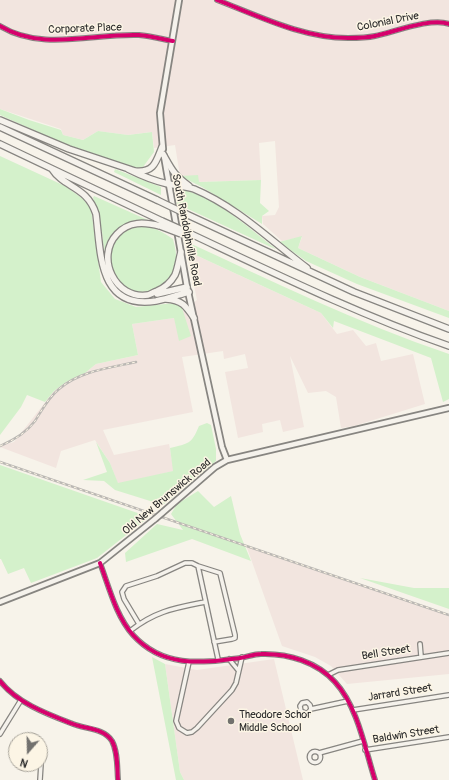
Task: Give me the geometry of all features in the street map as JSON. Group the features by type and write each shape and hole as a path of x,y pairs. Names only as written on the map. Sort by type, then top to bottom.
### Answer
{"highway":[{"path":"0,120 63,147 141,172 149,170 155,164 162,147"},
{"path":"0,127 318,276 390,307 449,329"},
{"path":"0,144 161,223 191,234 320,295 384,322 449,346"},
{"path":"163,154 173,173 178,179 235,211 318,276"},
{"path":"52,169 56,176 80,190 93,206 96,214 102,265 107,281 111,286 123,296 135,301 149,302 164,299 188,289"},
{"path":"128,169 140,175 168,184 183,185 194,189"},
{"path":"161,223 132,224 121,230 111,242 108,250 107,258 109,269 113,278 119,285 137,294 149,295 188,289"},
{"path":"149,295 165,287 171,280 177,270 181,252"},
{"path":"164,299 174,300 182,304 188,308 194,318"}],"main road":[{"name":"South Randolphville Road","path":"179,0 160,113 162,147 194,318 222,447 227,460"},
{"name":"Old New Brunswick Road","path":"0,602 100,563 155,519 215,467 227,460 449,408"}],"street":[{"name":"Colonial Drive","path":"217,0 289,28 333,38 368,37 432,22 444,22 449,24"},
{"name":"Corporate Place","path":"0,26 32,38 49,40 139,35 173,41"},
{"path":"100,563 120,614 130,631 142,643 154,651 172,659 188,662 242,658 260,654 291,656 317,667 328,675 341,689 353,710 375,780"},
{"path":"139,624 124,599 122,592 126,586 157,576 185,563 192,563 220,573 236,635 235,638 232,639 214,642"},
{"path":"198,566 218,660"},
{"path":"130,631 139,624 165,611 205,602"},
{"path":"420,644 421,656"},
{"name":"Bell Street","path":"328,675 338,670 421,656 449,653"},
{"path":"188,662 176,721 179,728 187,733 192,732 197,728 232,690 236,683 242,658"},
{"path":"229,659 238,670"},
{"path":"0,680 12,694 21,700 74,724 98,731 108,736 115,749 118,780"},
{"name":"Jarrard Street","path":"353,710 449,695"},
{"path":"0,734 21,700"},
{"path":"311,709 348,701"},
{"name":"Baldwin Street","path":"366,750 449,737"},
{"name":"Baldwin Street","path":"319,753 363,741"}],"shaded area":[{"path":"0,0 449,0 449,311 360,277 298,248 302,237 282,241 263,224 262,216 275,215 279,207 275,141 259,143 261,180 198,182 180,176 175,145 154,148 152,132 128,135 98,131 83,140 63,135 61,129 0,109"},
{"path":"187,251 321,313 337,334 353,330 366,346 376,343 381,361 413,354 425,404 354,426 341,428 336,397 326,391 308,393 290,356 304,427 283,432 280,420 262,424 263,432 238,438 225,372 248,368 245,354 224,359 223,351 182,357 193,412 103,430 114,455 169,444 174,471 118,484 110,463 95,440 61,451 56,468 0,447 14,442 54,391 66,382 85,373 96,364 138,355 132,324 174,318 197,300"},
{"path":"246,545 449,615 449,674 347,684 331,666 315,657 282,646"},
{"name":"Theodore Schor Middle School","path":"274,659 303,780 184,780 180,772 165,664 197,670"}],"green space":[{"path":"0,109 61,130 63,135 83,140 98,131 128,135 152,132 154,152 143,167 136,169 60,142 0,115"},
{"path":"0,156 65,186 83,199 91,209 101,282 115,299 136,307 175,303 182,308 191,336 179,341 174,318 132,324 138,355 96,364 85,373 66,382 54,391 45,402 27,395 21,407 0,435"},
{"path":"115,169 161,187 161,195 114,172"},
{"path":"198,175 199,182 261,180 260,203 269,211 262,216 262,224 202,187 180,176"},
{"path":"176,188 203,197 216,204 241,221 276,249 177,204"},
{"path":"94,196 150,221 137,221 128,225 108,240 104,251 102,231 98,211 93,198"},
{"path":"139,225 157,230 173,239 176,257 175,269 169,280 153,290 141,292 127,288 121,283 113,271 110,257 113,245 118,237 125,231"},
{"path":"302,236 298,248 360,277 449,311 449,318 357,284 306,261 279,242"},
{"path":"185,241 348,315 449,354 449,399 443,402 431,358 334,321 333,328 321,313 187,251"},
{"path":"207,423 211,425 216,449 216,461 163,505 115,490 104,481 83,480 107,472 96,442 110,463 118,483 173,471 170,448 189,442 194,437 199,426"},
{"path":"0,465 149,517 97,558 31,583 24,568 8,574 0,559"},
{"path":"198,491 214,507 231,496 240,534 251,561 192,539 126,562 125,553 157,524 183,530 171,514 177,504"},
{"path":"360,578 414,588 449,588 449,609"},
{"path":"152,657 165,664 180,772 184,780 176,780"}],"railway":[{"path":"0,446 24,433 35,421 52,396 67,383 85,374 105,368 136,362"},
{"path":"0,462 449,615"}],"cycle path":[{"path":"217,0 281,25 331,37 368,37 433,22 449,24"},
{"path":"0,26 16,34 51,40 139,35 173,41"},
{"path":"100,563 117,610 127,627 145,646 157,653 169,658 196,662 225,660 258,654 281,655 292,657 311,664 328,675 343,692 350,704 360,729 375,780"},
{"path":"0,681 15,696 33,707 78,726 99,731 109,737 114,745 117,760 118,780"}],"place":[{"name":"Theodore Schor Middle School","path":"231,721"}]}
